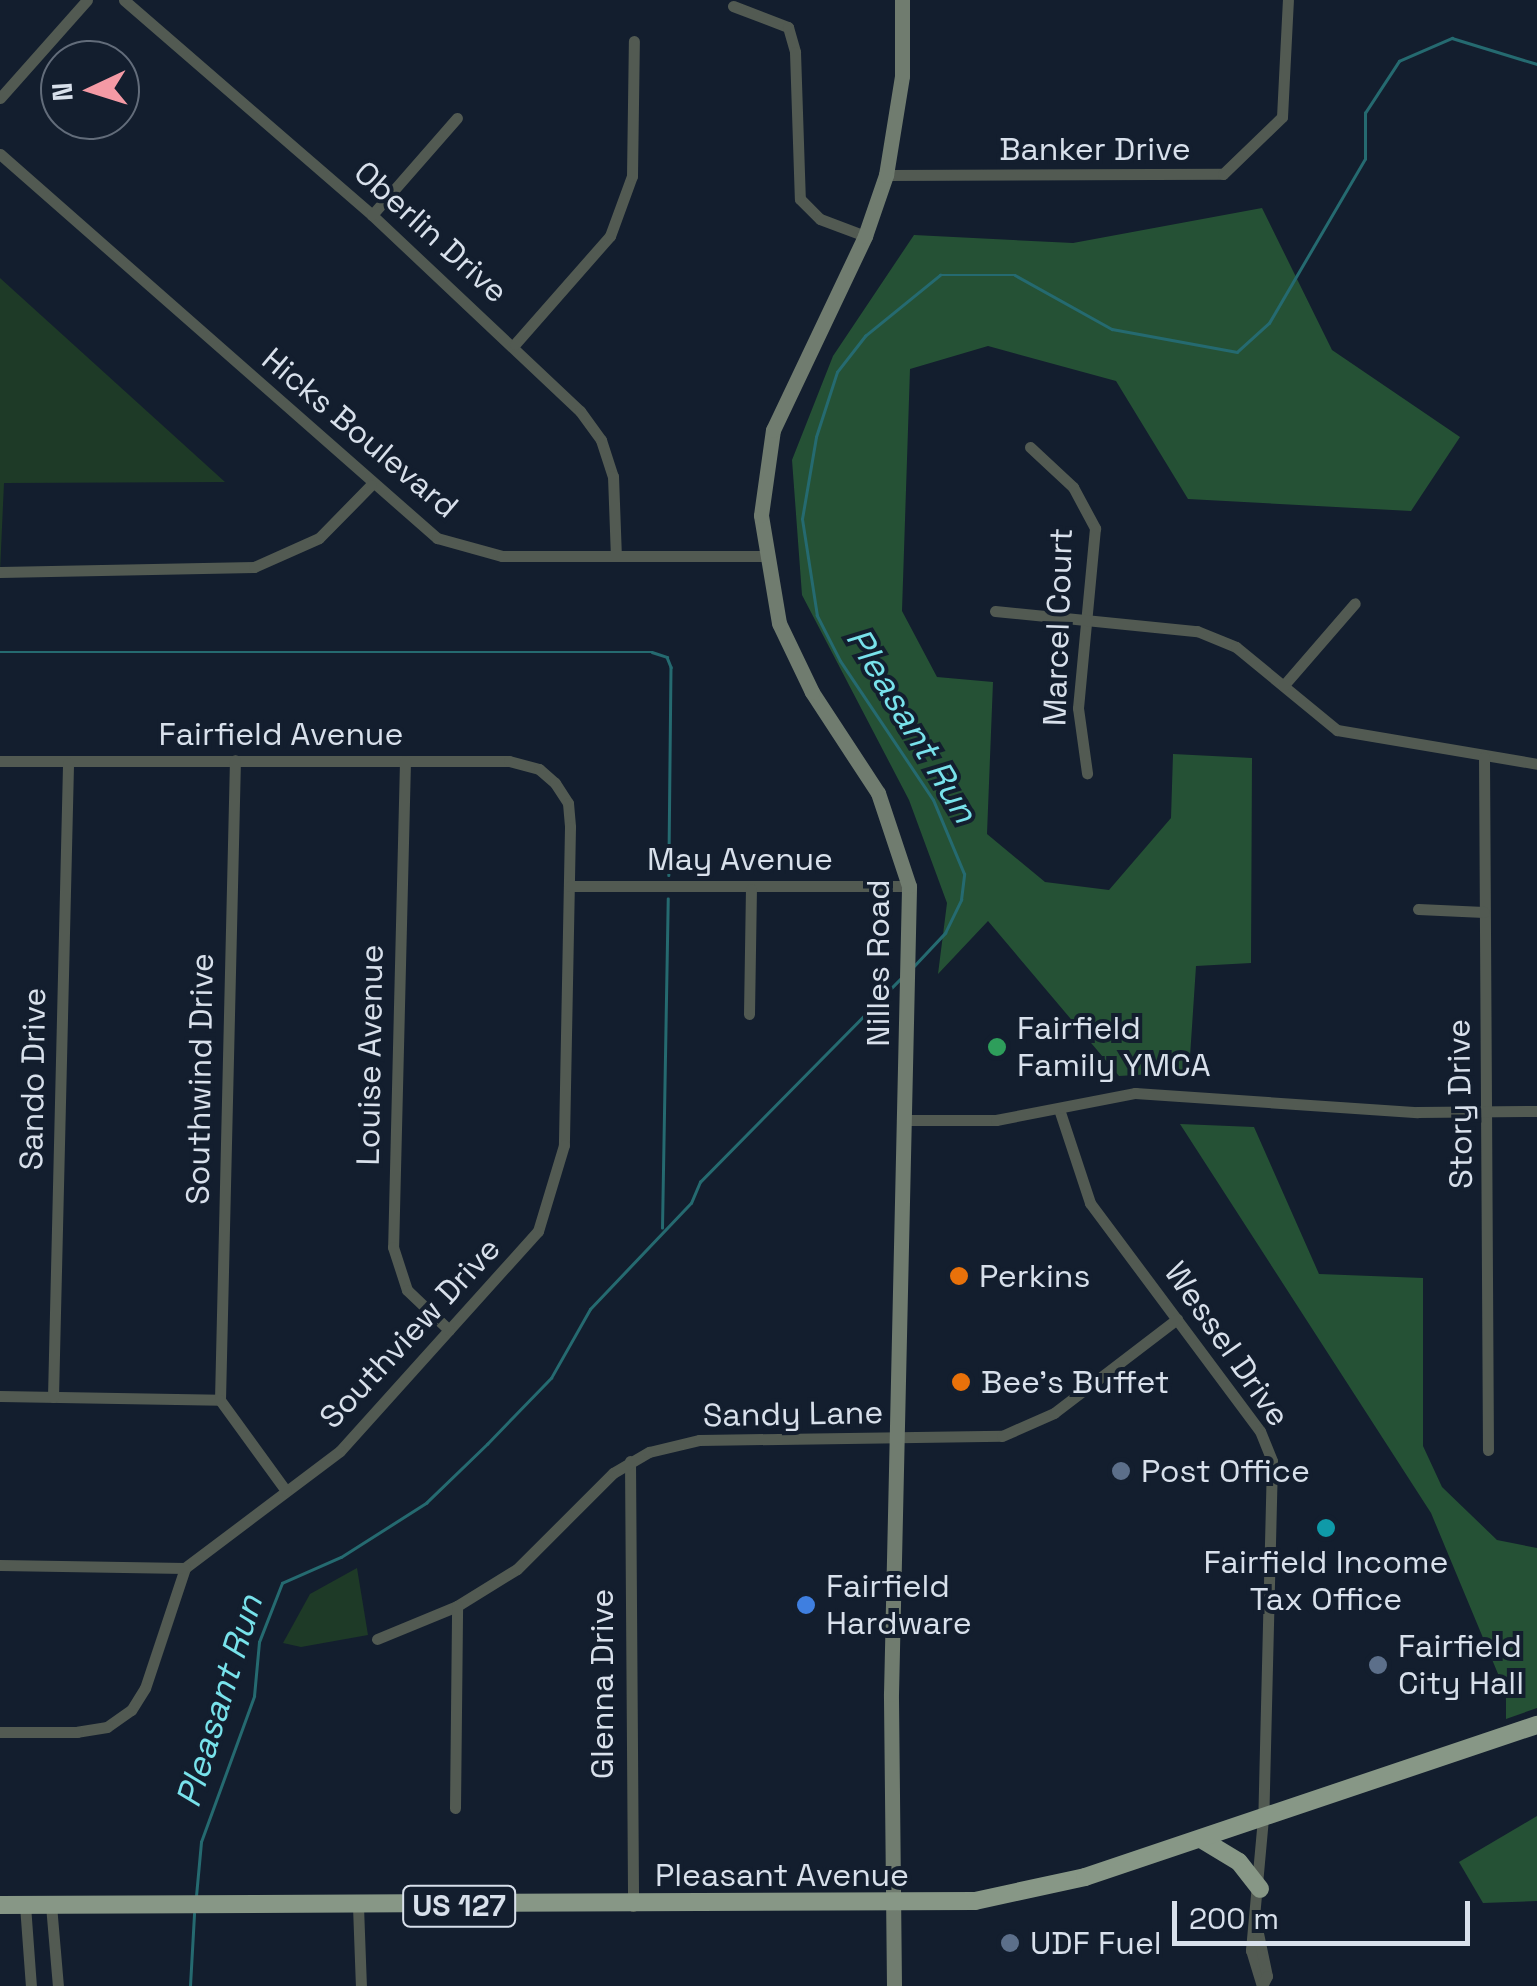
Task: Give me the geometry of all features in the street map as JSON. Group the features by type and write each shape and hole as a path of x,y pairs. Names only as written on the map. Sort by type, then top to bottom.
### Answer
{"main road":[{"name":"Pleasant Avenue","path":"0,1905 892,1906 1045,1888 1537,1726"},
{"path":"1201,1839 1239,1862 1260,1889"}],"street":[{"path":"0,98 86,0"},
{"name":"Oberlin Drive","path":"124,0 514,344 601,440 613,476 616,556"},
{"name":"Nilles Road","path":"894,1986 902,1120 910,1005 910,886 878,793 791,652 764,556 764,470 773,430 865,236 886,175 902,76 902,0"},
{"name":"Banker Drive","path":"886,175 1222,174 1282,117 1288,0"},
{"path":"734,6 788,27 795,52 800,199 820,219 865,236"},
{"path":"514,344 610,236 632,176 634,41"},
{"path":"372,215 457,118"},
{"name":"Hicks Boulevard","path":"0,154 372,485 452,545 502,556 764,556"},
{"name":"Marcel Court","path":"1030,447 1073,487 1092,518 1078,725 1087,773"},
{"path":"0,572 254,567 318,538 372,485"},
{"path":"1284,685 1355,603"},
{"path":"994,611 1197,631 1236,647 1337,730 1537,764"},
{"name":"Story Drive","path":"1484,757 1488,1450"},
{"name":"Southwind Drive","path":"220,1400 235,760"},
{"name":"Fairfield Avenue","path":"0,761 509,760 539,768 555,783"},
{"name":"Louise Avenue","path":"405,761 392,1247 407,1290 449,1330"},
{"name":"Sando Drive","path":"52,1397 68,763"},
{"name":"Southview Drive","path":"185,1568 340,1450 538,1231 558,1183 570,886 568,803 555,783"},
{"name":"May Avenue","path":"570,886 910,886"},
{"path":"749,1014 751,889"},
{"path":"1418,908 1484,912"},
{"path":"902,1120 996,1120 1135,1093 1489,1112 1537,1111"},
{"name":"Wessel Drive","path":"1059,1108 1081,1187 1260,1431 1272,1462 1258,1933"},
{"name":"Sandy Lane","path":"377,1639 458,1606 516,1569 630,1461 699,1440 984,1439 1024,1428 1067,1404 1177,1319"},
{"path":"0,1396 220,1400 286,1491"},
{"name":"Glenna Drive","path":"630,1461 632,1906"},
{"path":"0,1565 185,1568 145,1688 131,1710 107,1727 78,1732 0,1732"},
{"path":"454,1808 458,1606"},
{"path":"25,1905 31,1986"},
{"path":"51,1905 58,1986"},
{"path":"358,1906 361,1986"}],"green space":[{"path":"1262,208 1332,350 1460,437 1411,511 1188,499 1116,381 988,346 910,369 902,611 937,677 993,682 987,834 1045,882 1109,890 1171,818 1173,754 1252,758 1251,963 1196,966 1189,1072 1119,1076 988,921 938,974 947,903 909,800 802,595 792,460 833,356 914,235 1073,243"},
{"path":"0,278 225,482 4,483 0,572"},
{"path":"1180,1124 1254,1127 1319,1274 1423,1278 1423,1446 1442,1487 1497,1540 1537,1548 1537,1708 1506,1719 1506,1693 1431,1513"},
{"path":"357,1568 368,1635 301,1647 283,1643 310,1594"},
{"path":"1537,1816 1537,1901 1483,1903 1459,1862"}],"waterway":[{"name":"Pleasant Run","path":"913,967 945,933 961,900 964,874 933,800 840,661 817,616 802,519 816,437 837,372 865,336 940,275 1015,275 1112,329 1237,352 1269,323 1365,159 1365,113 1399,61 1452,38 1537,64"},
{"path":"0,652 652,652 667,657 671,667 669,875"},
{"path":"662,1228 668,899"},
{"name":"Pleasant Run","path":"196,1896 201,1842 254,1696 259,1642 282,1583 341,1557 426,1503 487,1444 551,1378 590,1309 691,1203 700,1182 900,979"},
{"name":"Pleasant Run","path":"190,1986 194,1914"}],"place":[{"name":"Fairfield Family YMCA","path":"997,1047"},
{"name":"Perkins","path":"959,1276"},
{"name":"Bee's Buffet","path":"961,1382"},
{"name":"Post Office","path":"1121,1471"},
{"name":"Fairfield Income Tax Office","path":"1326,1528"},
{"name":"Fairfield Hardware","path":"806,1605"},
{"name":"Fairfield City Hall","path":"1378,1665"},
{"name":"UDF Fuel","path":"1010,1943"}]}
